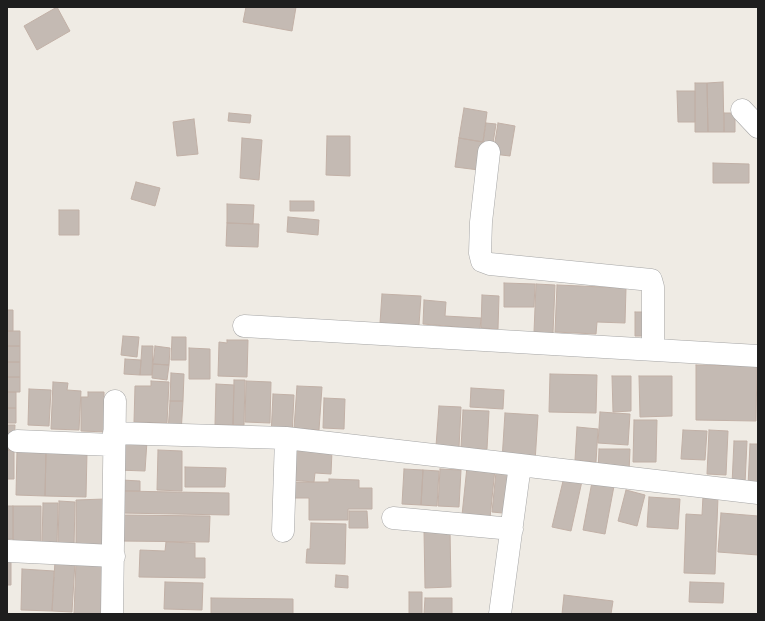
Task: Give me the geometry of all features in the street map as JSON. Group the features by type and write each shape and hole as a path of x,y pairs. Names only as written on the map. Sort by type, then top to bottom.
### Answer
{"street":[{"path":"742,110 758,127"},
{"path":"489,152 481,222 480,253 482,261 490,264 651,280 653,287 653,349"},
{"path":"244,326 758,356"},
{"path":"112,614 114,556 113,439 115,401"},
{"path":"283,531 286,438"},
{"path":"18,442 113,439 286,438 758,493"},
{"path":"500,614 520,465"},
{"path":"393,518 512,530"},
{"path":"8,551 114,556"}],"building":[{"path":"57,7 70,31 37,50 24,26"},
{"path":"246,7 296,7 292,31 243,22"},
{"path":"723,82 724,132 708,132 707,83"},
{"path":"695,83 707,83 708,132 695,132"},
{"path":"677,91 695,91 695,122 678,122"},
{"path":"464,108 487,112 483,142 459,138"},
{"path":"229,113 251,115 250,123 228,121"},
{"path":"724,113 735,113 735,132 724,132"},
{"path":"194,119 198,154 177,156 173,122"},
{"path":"486,123 496,124 493,143 483,142"},
{"path":"498,123 515,126 510,156 493,154"},
{"path":"327,136 350,136 350,176 326,175"},
{"path":"242,138 262,140 259,180 240,178"},
{"path":"459,138 483,142 479,170 455,167"},
{"path":"713,163 749,164 749,183 713,183"},
{"path":"136,182 160,188 155,206 131,199"},
{"path":"290,201 314,201 314,211 290,211"},
{"path":"227,204 254,205 253,224 227,223"},
{"path":"59,210 79,210 79,235 59,235"},
{"path":"288,217 319,220 318,235 287,232"},
{"path":"227,223 259,224 258,247 226,246"},
{"path":"504,283 535,284 534,307 504,307"},
{"path":"536,284 555,285 553,333 534,332"},
{"path":"557,285 626,288 625,323 597,322 596,334 555,332"},
{"path":"382,294 421,296 419,325 380,323"},
{"path":"482,295 499,296 498,329 481,328"},
{"path":"424,300 446,302 445,316 481,318 480,329 423,324"},
{"path":"7,310 13,310 13,331 7,331"},
{"path":"635,312 648,312 648,336 635,336"},
{"path":"7,331 20,331 20,346 7,346"},
{"path":"123,336 139,337 137,357 121,355"},
{"path":"172,337 186,337 186,360 171,360"},
{"path":"227,340 248,340 247,377 218,376 219,342 227,343"},
{"path":"7,346 20,346 20,362 7,362"},
{"path":"142,346 153,346 152,375 140,375"},
{"path":"155,346 170,348 169,365 153,364"},
{"path":"189,348 210,349 210,379 189,379"},
{"path":"125,359 141,360 140,375 124,374"},
{"path":"7,362 20,362 20,377 7,377"},
{"path":"153,364 169,365 167,380 152,378"},
{"path":"696,365 757,366 756,421 696,420"},
{"path":"171,373 184,374 183,401 170,401"},
{"path":"550,374 597,375 596,413 549,412"},
{"path":"612,376 631,376 631,411 613,412"},
{"path":"639,376 672,376 672,416 640,417"},
{"path":"7,377 20,377 20,392 7,392"},
{"path":"234,380 245,380 244,425 233,425"},
{"path":"151,381 169,382 167,423 134,422 135,386 151,386"},
{"path":"246,381 271,382 270,423 245,422"},
{"path":"53,382 68,383 67,390 81,391 79,430 51,429"},
{"path":"216,384 234,385 233,425 215,425"},
{"path":"297,386 322,387 319,430 294,428"},
{"path":"471,388 504,390 503,409 470,407"},
{"path":"29,389 51,390 49,426 28,425"},
{"path":"7,392 16,392 16,408 7,408"},
{"path":"88,392 104,392 104,397 108,397 107,432 81,431 81,397 88,397"},
{"path":"273,394 294,395 292,436 271,436"},
{"path":"324,398 345,399 344,429 323,428"},
{"path":"170,401 183,401 181,433 168,432"},
{"path":"439,406 461,407 459,448 436,446"},
{"path":"7,408 16,408 16,423 7,423"},
{"path":"463,410 489,411 487,449 461,448"},
{"path":"600,412 630,414 628,445 598,443"},
{"path":"505,413 538,415 535,462 502,460"},
{"path":"634,420 657,420 656,462 633,462"},
{"path":"7,425 15,425 14,450 7,450"},
{"path":"577,427 598,429 596,462 575,460"},
{"path":"683,430 707,431 705,460 681,459"},
{"path":"709,430 728,431 726,475 707,474"},
{"path":"118,440 147,441 145,471 117,470"},
{"path":"734,441 747,441 745,484 732,484"},
{"path":"750,444 758,444 758,486 748,486"},
{"path":"293,448 332,451 331,474 315,473 314,482 291,480"},
{"path":"599,449 630,449 629,473 598,472"},
{"path":"7,450 14,450 14,479 7,479"},
{"path":"17,450 46,451 45,496 16,495"},
{"path":"158,450 182,451 182,491 157,490"},
{"path":"46,451 87,452 86,497 45,496"},
{"path":"185,467 226,468 225,487 185,487"},
{"path":"467,467 495,469 490,518 462,515"},
{"path":"404,469 423,470 421,505 402,504"},
{"path":"440,469 461,470 459,507 438,506"},
{"path":"423,470 439,471 437,506 421,505"},
{"path":"496,472 517,474 513,514 492,512"},
{"path":"564,477 582,481 571,531 552,527"},
{"path":"329,479 359,480 359,488 372,488 372,509 348,509 348,520 309,520 309,498 290,498 290,482 329,482"},
{"path":"122,480 140,481 140,491 121,491"},
{"path":"592,482 614,486 605,534 583,530"},
{"path":"626,490 645,495 637,526 618,521"},
{"path":"121,491 229,493 229,515 121,513"},
{"path":"703,496 718,497 715,574 684,573 686,514 702,515"},
{"path":"649,497 680,499 678,529 647,527"},
{"path":"105,499 106,551 76,552 76,500"},
{"path":"59,501 75,502 74,548 58,548"},
{"path":"43,503 58,503 57,545 42,544"},
{"path":"7,506 13,506 13,539 7,539"},
{"path":"13,506 41,506 41,546 13,545"},
{"path":"349,511 367,511 368,528 349,528"},
{"path":"721,513 758,516 758,555 718,552"},
{"path":"120,515 210,516 209,542 120,541"},
{"path":"311,523 346,524 345,564 306,563 307,549 310,549"},
{"path":"424,530 450,530 451,587 425,588"},
{"path":"166,542 195,543 195,558 205,558 205,578 139,577 140,550 165,551"},
{"path":"7,561 11,561 11,585 7,585"},
{"path":"55,561 75,562 72,612 52,611"},
{"path":"76,561 106,562 104,614 74,614"},
{"path":"22,569 54,571 52,611 21,610"},
{"path":"336,575 348,576 348,588 335,587"},
{"path":"165,582 203,583 202,610 164,609"},
{"path":"690,582 724,583 723,603 689,602"},
{"path":"409,592 422,592 422,614 409,614"},
{"path":"564,595 613,601 611,614 562,614"},
{"path":"211,598 293,599 293,614 211,614"},
{"path":"425,598 452,598 452,614 424,614"}]}
